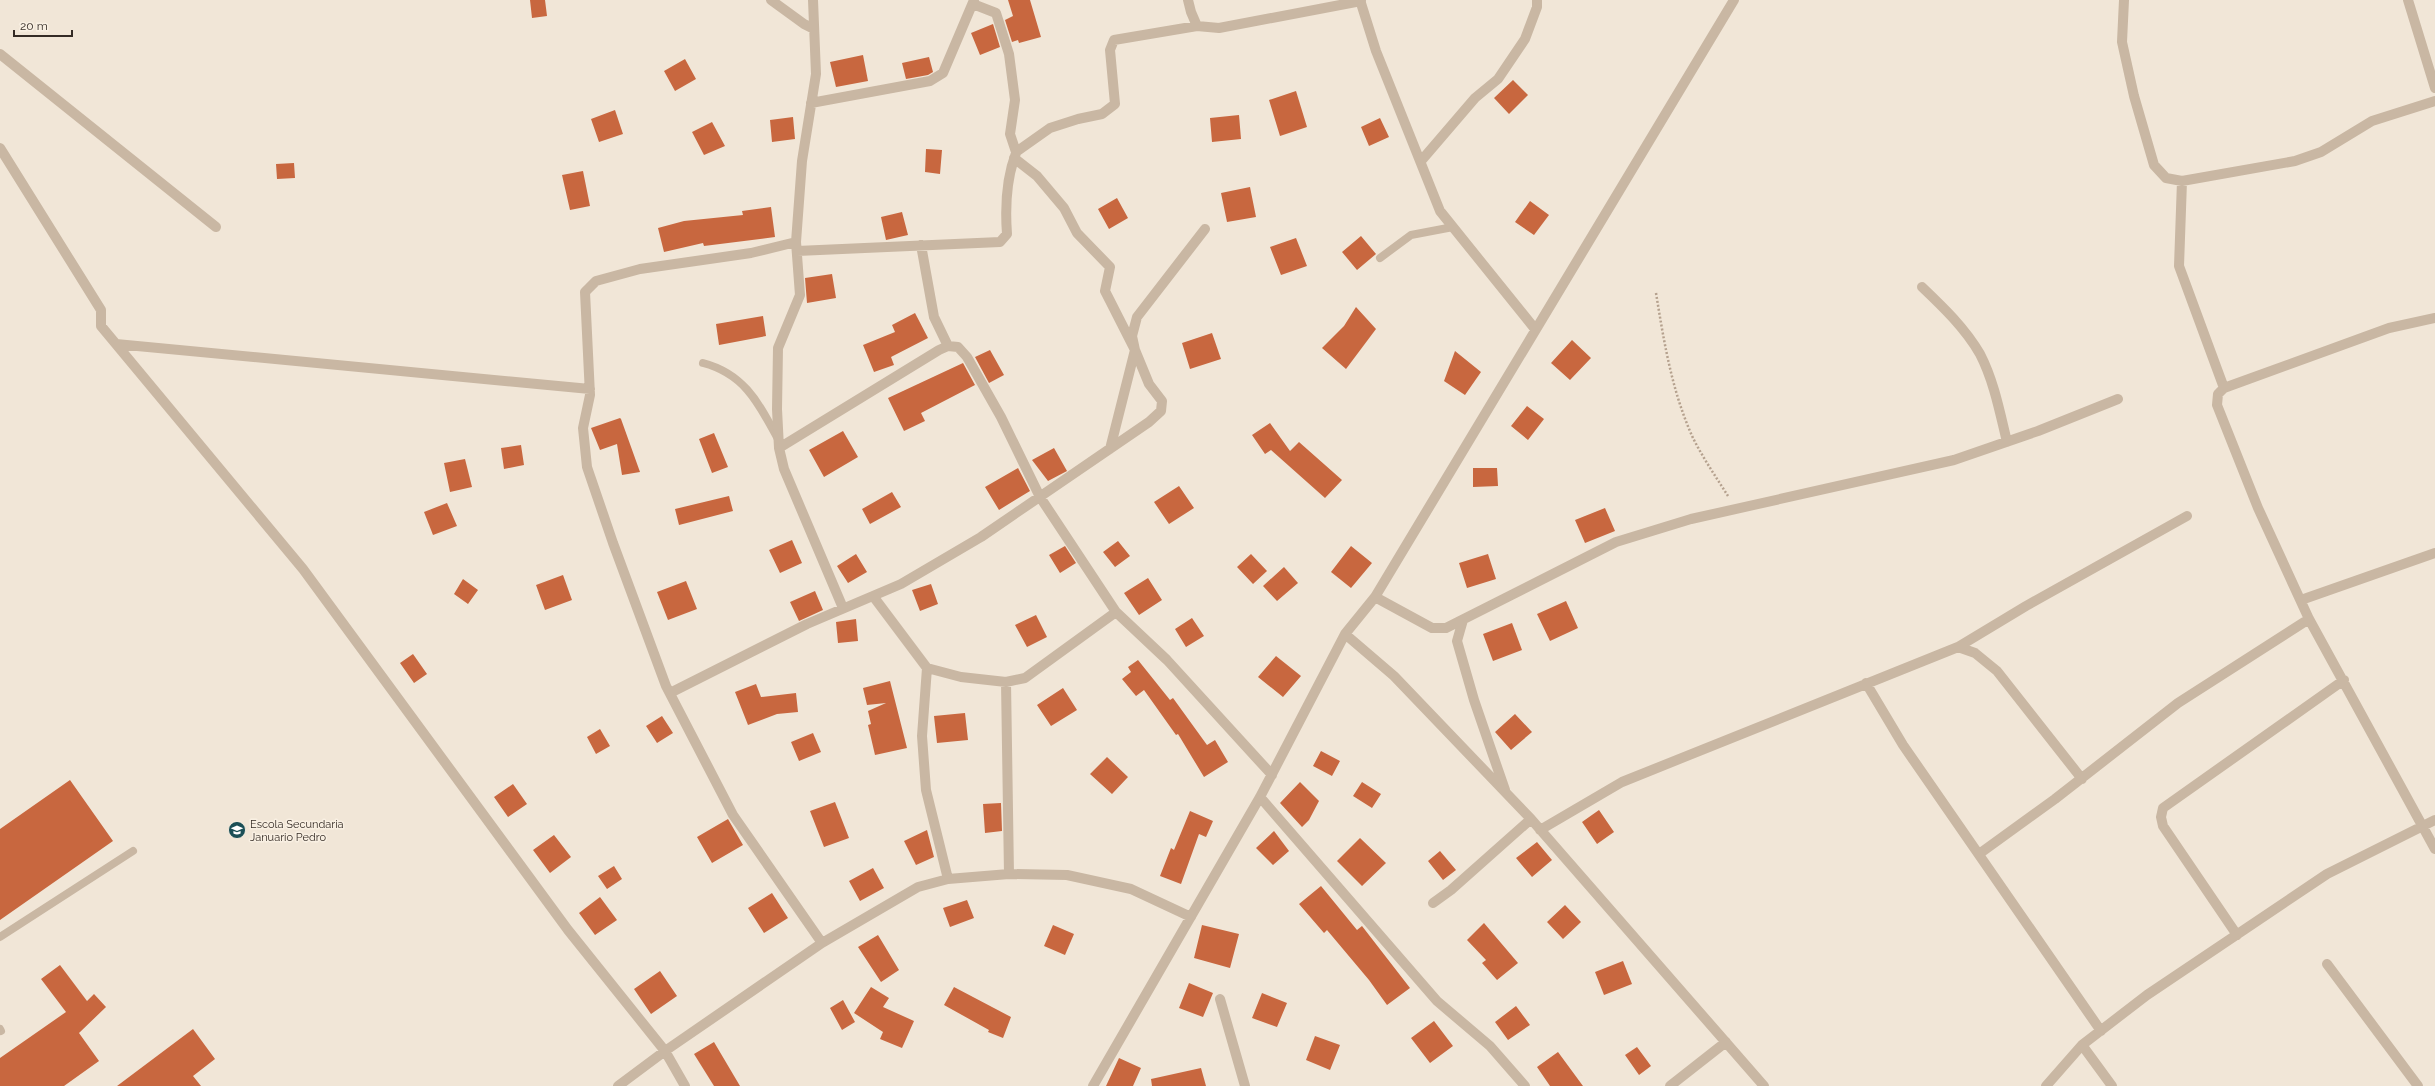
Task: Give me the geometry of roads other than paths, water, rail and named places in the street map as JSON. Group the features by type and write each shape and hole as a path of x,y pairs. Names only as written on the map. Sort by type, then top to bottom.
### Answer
{"street":[{"path":"771,0 804,24 814,29"},
{"path":"813,0 816,74 802,161 797,246 800,296 778,348 777,409 779,444 784,469 843,608"},
{"path":"1188,0 1197,26"},
{"path":"1421,161 1475,98 1498,78 1525,39 1537,7 1537,0"},
{"path":"1093,1086 1260,797 1345,634 1376,597 1535,329 1734,0"},
{"path":"2124,0 2122,42 2134,96 2154,165 2166,178 2182,181 2295,161 2321,152 2372,120 2435,101"},
{"path":"2408,0 2435,88"},
{"path":"1015,155 1050,128 1078,119 1102,114 1115,104 1110,50 1114,40 1197,26 1219,28 1360,1 1376,51 1440,211 1535,329"},
{"path":"812,103 930,81 943,73 974,2 996,13 1009,54 1015,100 1010,134 1015,155 1008,175 1005,210 1007,234 1000,242 921,245 797,246 640,269 596,281 586,292 590,389 582,428 587,467 613,543 670,693 733,815 822,943"},
{"path":"0,54 216,227"},
{"path":"0,148 101,310 101,326 303,569 568,930 665,1051 685,1086"},
{"path":"670,693 843,608 901,584 981,537 1149,422 1161,411 1162,401 1149,384 1135,350 1105,291 1110,267 1077,233 1064,208 1037,176 1015,155"},
{"path":"2182,181 2179,266 2224,388"},
{"path":"1110,449 1135,350 1132,336 1137,317 1205,229"},
{"path":"921,245 934,317 948,346"},
{"path":"1922,287 1965,332 1980,355 1995,392 2007,442"},
{"path":"2435,318 2389,328 2224,388 2218,394 2217,405 2258,508 2309,619 2344,680 2435,849"},
{"path":"116,344 590,389"},
{"path":"779,444 948,346 958,347 966,357 1001,417 1040,497 1116,612 1167,660 1272,775"},
{"path":"1376,597 1432,628 1446,628 1616,542 1691,519 1737,510 1954,460 2007,442 2118,400"},
{"path":"1540,830 1622,782 1958,647 2026,606 2187,516"},
{"path":"2301,600 2435,553"},
{"path":"873,596 927,668 961,677 1006,682 1025,678 1116,612"},
{"path":"1979,854 2082,779 2178,703 2309,619"},
{"path":"1463,620 1457,641 1474,700 1507,795"},
{"path":"1345,634 1394,676 1531,819 1764,1086"},
{"path":"1958,647 1975,653 1997,671 2082,779"},
{"path":"927,668 922,736 926,790 948,879"},
{"path":"2237,934 2163,826 2161,817 2163,808 2344,680"},
{"path":"1006,682 1009,874"},
{"path":"1866,683 1903,745 2101,1031"},
{"path":"1260,797 1437,1001 1490,1046 1525,1086"},
{"path":"1433,903 1451,890 1531,819"},
{"path":"2046,1086 2082,1045 2147,995 2327,874 2424,827 2435,820"},
{"path":"618,1086 665,1051 822,943 918,887 948,879 1009,874 1067,875 1124,888 1191,917"},
{"path":"2327,964 2418,1086"},
{"path":"1220,999 1245,1086"},
{"path":"1670,1086 1726,1042"},
{"path":"2082,1045 2112,1086"}],"lane":[{"path":"1380,258 1411,235 1453,227"},
{"path":"703,364 716,367 732,377 755,396 779,444"},
{"path":"0,937 133,851"}],"place":[{"name":"Escola Secundaria Januario Pedro","path":"237,830"}]}
